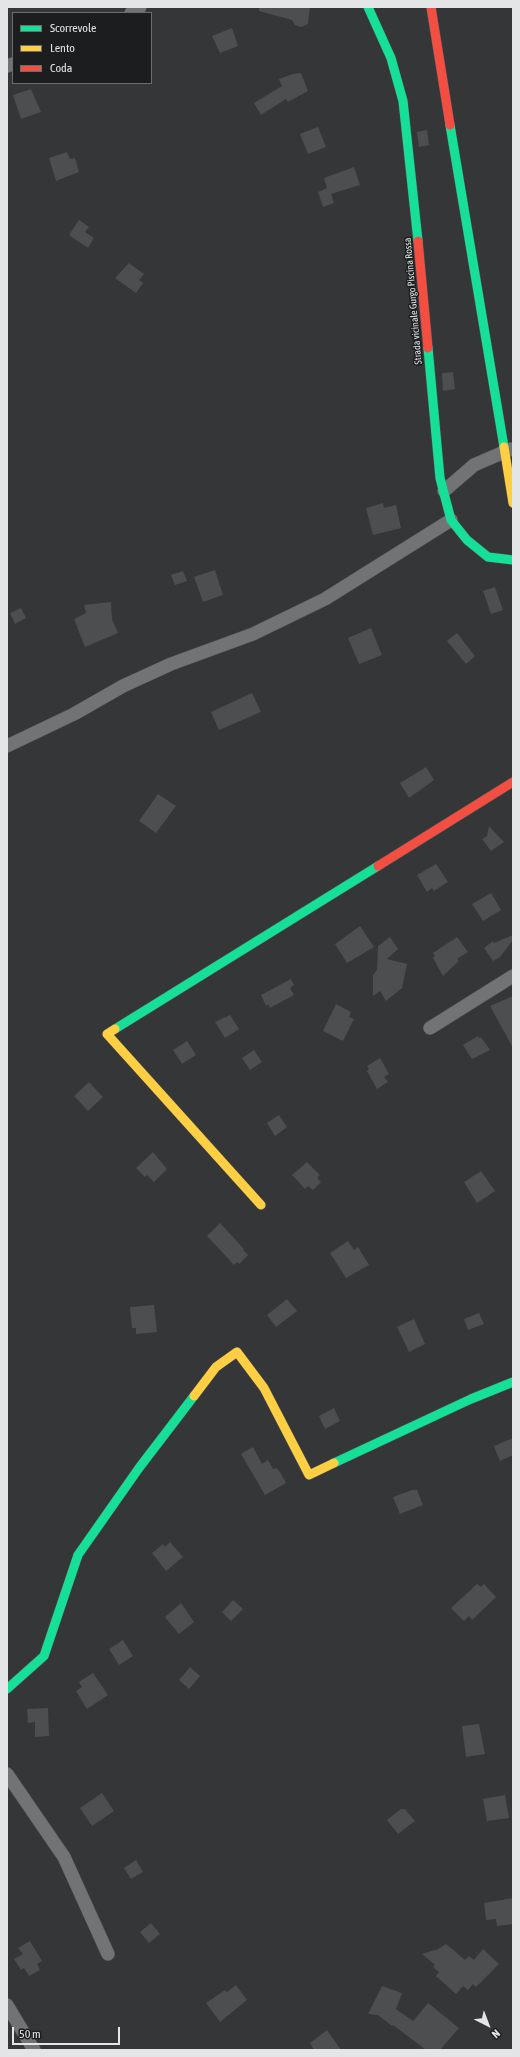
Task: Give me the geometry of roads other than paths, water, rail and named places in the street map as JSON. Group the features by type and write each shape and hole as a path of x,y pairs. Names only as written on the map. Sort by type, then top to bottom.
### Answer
{"street":[{"name":"Strada vicinale Gurgo Piscina Rossa","path":"368,7 391,58 403,101 421,269 440,478 451,520 467,540 488,556 513,560"},
{"path":"431,7 509,451 513,503"},
{"path":"444,491 474,465 509,451"},
{"path":"7,746 74,714 123,686 171,664 253,634 325,599 451,520"},
{"path":"261,1205 107,1034 513,782"},
{"path":"430,1028 513,976"},
{"path":"7,1689 44,1656 78,1555 139,1468 216,1367 237,1352 264,1388 309,1475 471,1399 513,1382"},
{"path":"7,1774 64,1857 108,1954"},
{"path":"7,2005 34,2050"}]}
